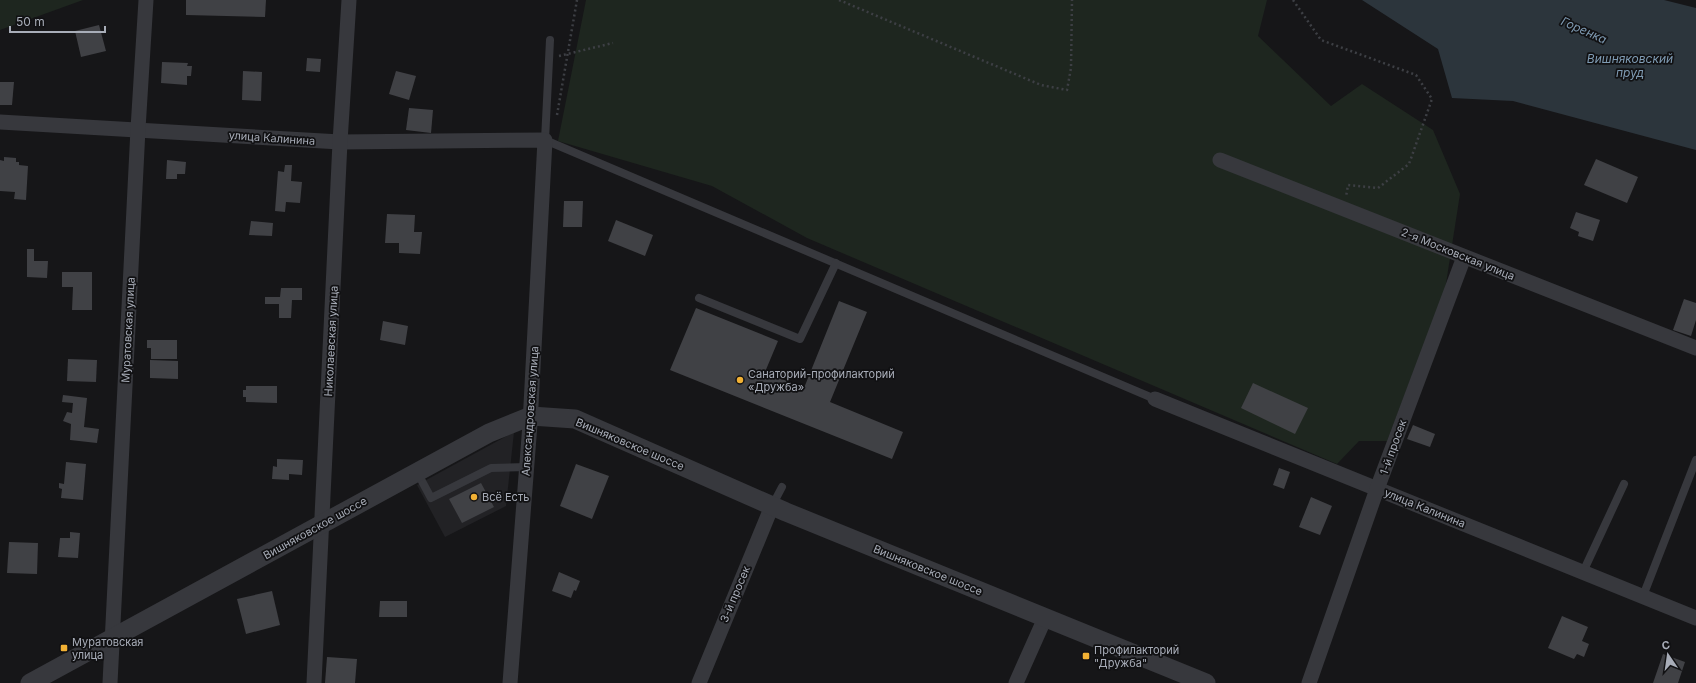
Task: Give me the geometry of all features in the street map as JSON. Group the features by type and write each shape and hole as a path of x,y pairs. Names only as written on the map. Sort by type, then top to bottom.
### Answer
{"street":[{"name":"Муратовская улица","path":"110,683 146,0"},
{"name":"Николаевская улица","path":"314,683 340,142 349,0"},
{"name":"улица Калинина","path":"0,122 340,142 545,140"},
{"name":"Александровская улица","path":"510,683 531,416 545,140"},
{"name":"2-я Московская улица","path":"1220,160 1344,209 1465,252 1696,348"},
{"name":"1-й просек","path":"1309,683 1377,489 1465,252"},
{"name":"улица Калинина","path":"1154,399 1696,618"},
{"name":"Вишняковское шоссе","path":"30,683 489,433 531,416 575,419 772,506 1206,683"},
{"name":"3-й просек","path":"699,683 772,506"},
{"path":"1016,683 1045,618"}],"lane":[{"path":"550,40 545,140 1154,399"},
{"path":"699,298 800,339 836,263"},
{"path":"1643,596 1696,460"},
{"path":"418,472 431,498 491,468 527,467"},
{"path":"1583,572 1624,484"},
{"path":"772,506 782,487"}],"path":[{"path":"557,120 577,0"},
{"path":"839,0 1041,85 1067,90 1071,68 1072,0"},
{"path":"1293,0 1321,40 1416,75 1432,99 1409,164 1378,188 1348,185 1344,209"},
{"path":"559,56 613,43"}],"shaded area":[{"path":"0,0 83,0 0,30"},
{"path":"586,0 1267,0 1258,36 1331,106 1362,84 1433,130 1460,194 1445,290 1387,441 1359,441 1337,464 807,238 712,186 558,141"},
{"path":"514,432 506,506 445,537 417,485"}],"water":[{"name":"Вишняковский пруд","path":"1362,0 1664,0 1696,8 1696,150 1513,101 1452,98 1438,49"}],"building":[{"path":"186,0 266,0 265,17 186,15"},
{"path":"99,25 106,51 81,57 75,31"},
{"path":"307,58 321,59 320,72 306,71"},
{"path":"162,62 188,63 187,66 192,66 191,76 187,76 187,85 161,83"},
{"path":"243,71 262,72 261,101 242,100"},
{"path":"396,71 416,76 409,100 389,94"},
{"path":"0,82 14,82 12,105 0,105"},
{"path":"409,108 433,110 431,133 406,130"},
{"path":"4,157 16,158 16,162 19,162 19,165 28,166 26,200 14,199 15,192 0,191 0,160 4,161"},
{"path":"1596,159 1638,177 1627,203 1584,185"},
{"path":"167,160 186,162 185,174 177,174 177,179 166,179"},
{"path":"285,165 292,165 291,181 302,182 300,203 286,202 285,212 275,211 278,171 284,172"},
{"path":"564,201 583,201 582,227 563,227"},
{"path":"1576,212 1600,220 1593,241 1578,236 1579,232 1570,228"},
{"path":"387,214 415,215 414,232 422,232 420,254 399,253 399,243 385,243"},
{"path":"616,220 653,235 645,256 608,241"},
{"path":"251,221 273,223 272,236 249,235"},
{"path":"27,249 34,249 34,261 48,261 47,278 27,277"},
{"path":"62,272 92,272 92,310 72,310 73,287 62,287"},
{"path":"281,288 302,288 302,300 292,300 291,318 279,318 279,304 265,304 265,297 280,297"},
{"path":"1684,299 1696,303 1696,320 1691,336 1673,330"},
{"name":"Санаторий-профилакторий «Дружба»","path":"839,301 867,312 830,402 903,432 892,459 670,370 696,308 778,341 765,372 804,388"},
{"path":"383,321 408,326 405,345 380,340"},
{"path":"147,340 177,340 177,359 151,359 151,348 147,348"},
{"path":"68,359 97,360 96,382 67,381"},
{"path":"150,360 178,361 178,379 150,378"},
{"path":"1253,383 1308,408 1295,434 1241,408"},
{"path":"246,386 277,386 277,403 246,402 246,397 243,397 243,390 246,390"},
{"path":"63,395 87,398 84,427 99,429 97,443 70,440 71,424 63,421 67,412 72,413 73,403 62,402"},
{"path":"1413,425 1435,434 1430,447 1407,439"},
{"path":"277,459 303,460 302,475 289,474 289,480 272,479 273,466 277,467"},
{"path":"66,462 86,464 83,500 61,498 62,489 59,488 59,483 64,484"},
{"path":"576,464 609,476 592,519 560,506"},
{"path":"1279,468 1290,472 1284,489 1273,485"},
{"path":"481,483 494,507 462,523 449,499"},
{"path":"1311,497 1332,506 1320,535 1299,527"},
{"path":"70,532 80,533 78,558 58,557 60,538 70,538"},
{"path":"9,542 38,543 37,574 7,573"},
{"path":"559,572 580,581 571,598 552,591"},
{"path":"272,591 280,625 246,634 237,599"},
{"path":"380,601 407,601 407,617 379,617"},
{"path":"1562,616 1588,627 1582,641 1589,644 1584,657 1577,654 1574,659 1548,648"},
{"path":"1663,654 1685,662 1678,683 1653,683"},
{"path":"327,657 357,659 355,683 325,683"}],"place":[{"name":"Санаторий-профилакторий «Дружба»","path":"740,380"},
{"name":"Всё Есть","path":"474,497"},
{"name":"Муратовская улица","path":"64,648"},
{"name":"Профилакторий \"Дружба\"","path":"1086,656"}],"water label":[{"name":"Горенка","path":"1584,30"}]}
